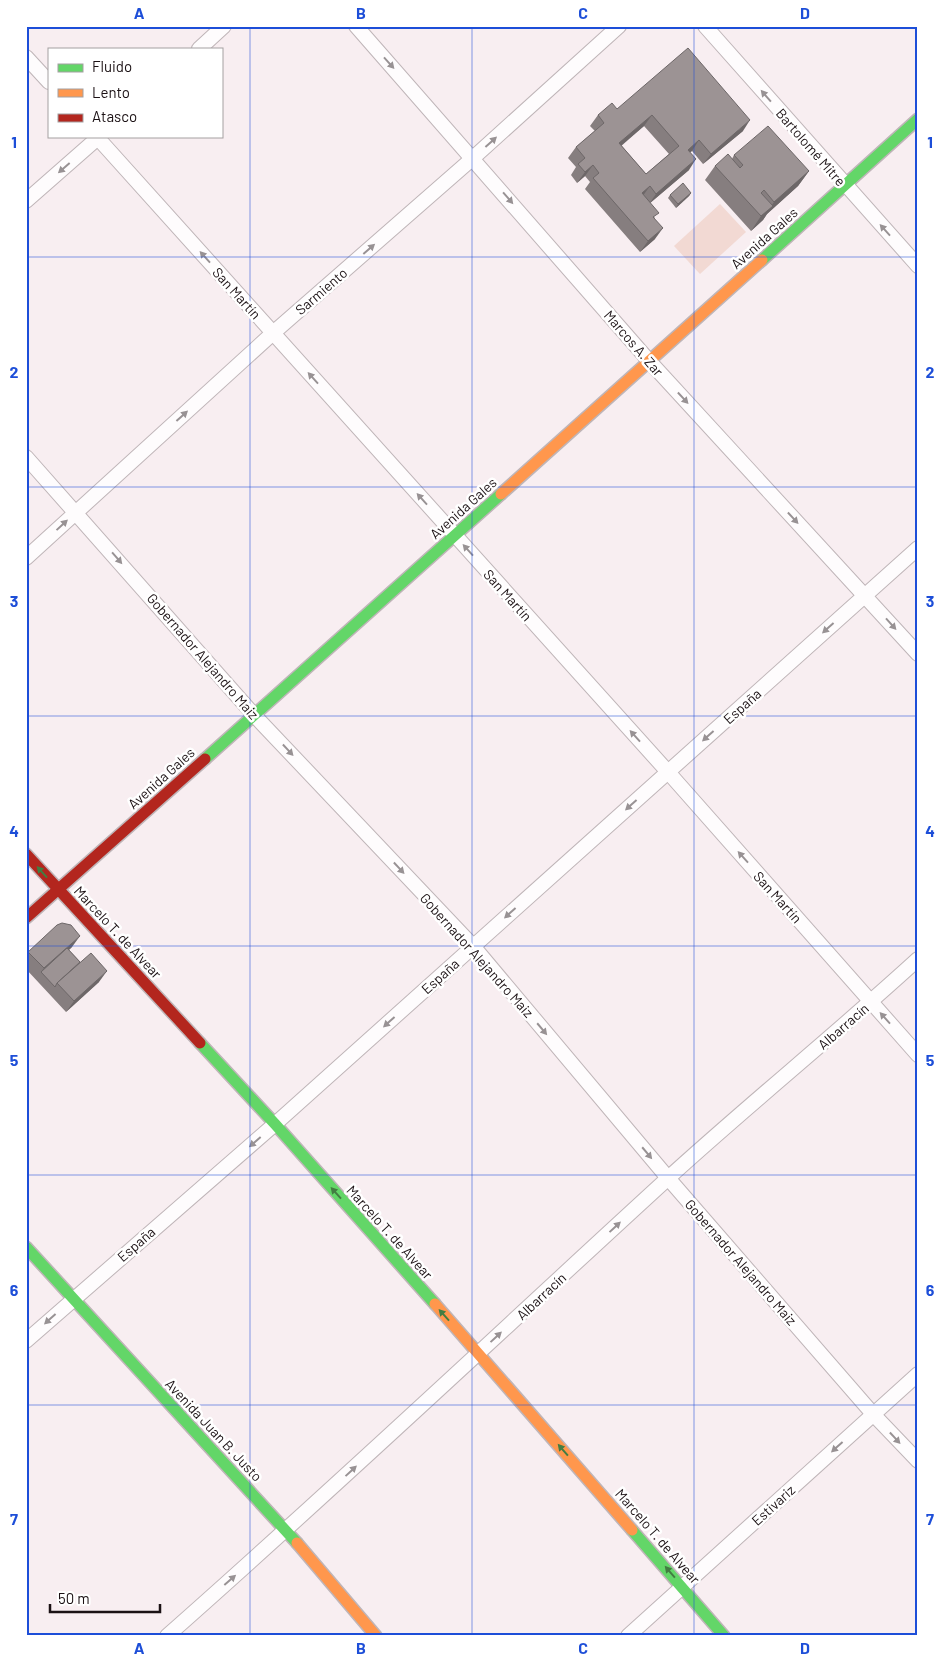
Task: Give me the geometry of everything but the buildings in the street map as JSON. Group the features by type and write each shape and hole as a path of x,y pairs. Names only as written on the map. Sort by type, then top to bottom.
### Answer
{"main road":[{"name":"Avenida Gales","path":"26,918 650,362 918,119"},
{"name":"Marcelo T. de Alvear","path":"26,854 275,1124 478,1353 724,1636"},
{"name":"Avenida Juan B. Justo","path":"26,1247 287,1531 376,1636"}],"street":[{"path":"200,48 224,26"},
{"name":"Marcos A. Zar","path":"356,26 650,362 918,654"},
{"name":"Sarmiento","path":"26,558 273,333 473,158 619,26"},
{"name":"Bartolomé Mitre","path":"705,26 844,185 918,266"},
{"path":"26,57 48,81"},
{"path":"26,201 97,138"},
{"name":"San Martín","path":"99,138 454,536 668,772 918,1055"},
{"name":"Gobernador Alejandro Maiz","path":"26,457 77,512 254,715 473,946 668,1178 873,1414 918,1461"},
{"name":"España","path":"26,1341 275,1124 918,548"},
{"name":"Albarracín","path":"167,1636 287,1531 668,1178 918,959"},
{"name":"Estivariz","path":"628,1636 918,1374"}],"shaded area":[{"path":"720,204 746,232 700,274 674,246"}],"traffic: fast":[{"path":"762,260 918,119"},
{"path":"205,759 501,494"},
{"path":"200,1043 275,1124 435,1304"},
{"path":"26,1247 297,1543"},
{"path":"632,1530 724,1636"}],"traffic: slow":[{"path":"501,494 762,260"},
{"path":"435,1304 632,1530"},
{"path":"297,1543 376,1636"}],"traffic: jam":[{"path":"26,918 205,759"},
{"path":"26,854 200,1043"}]}
